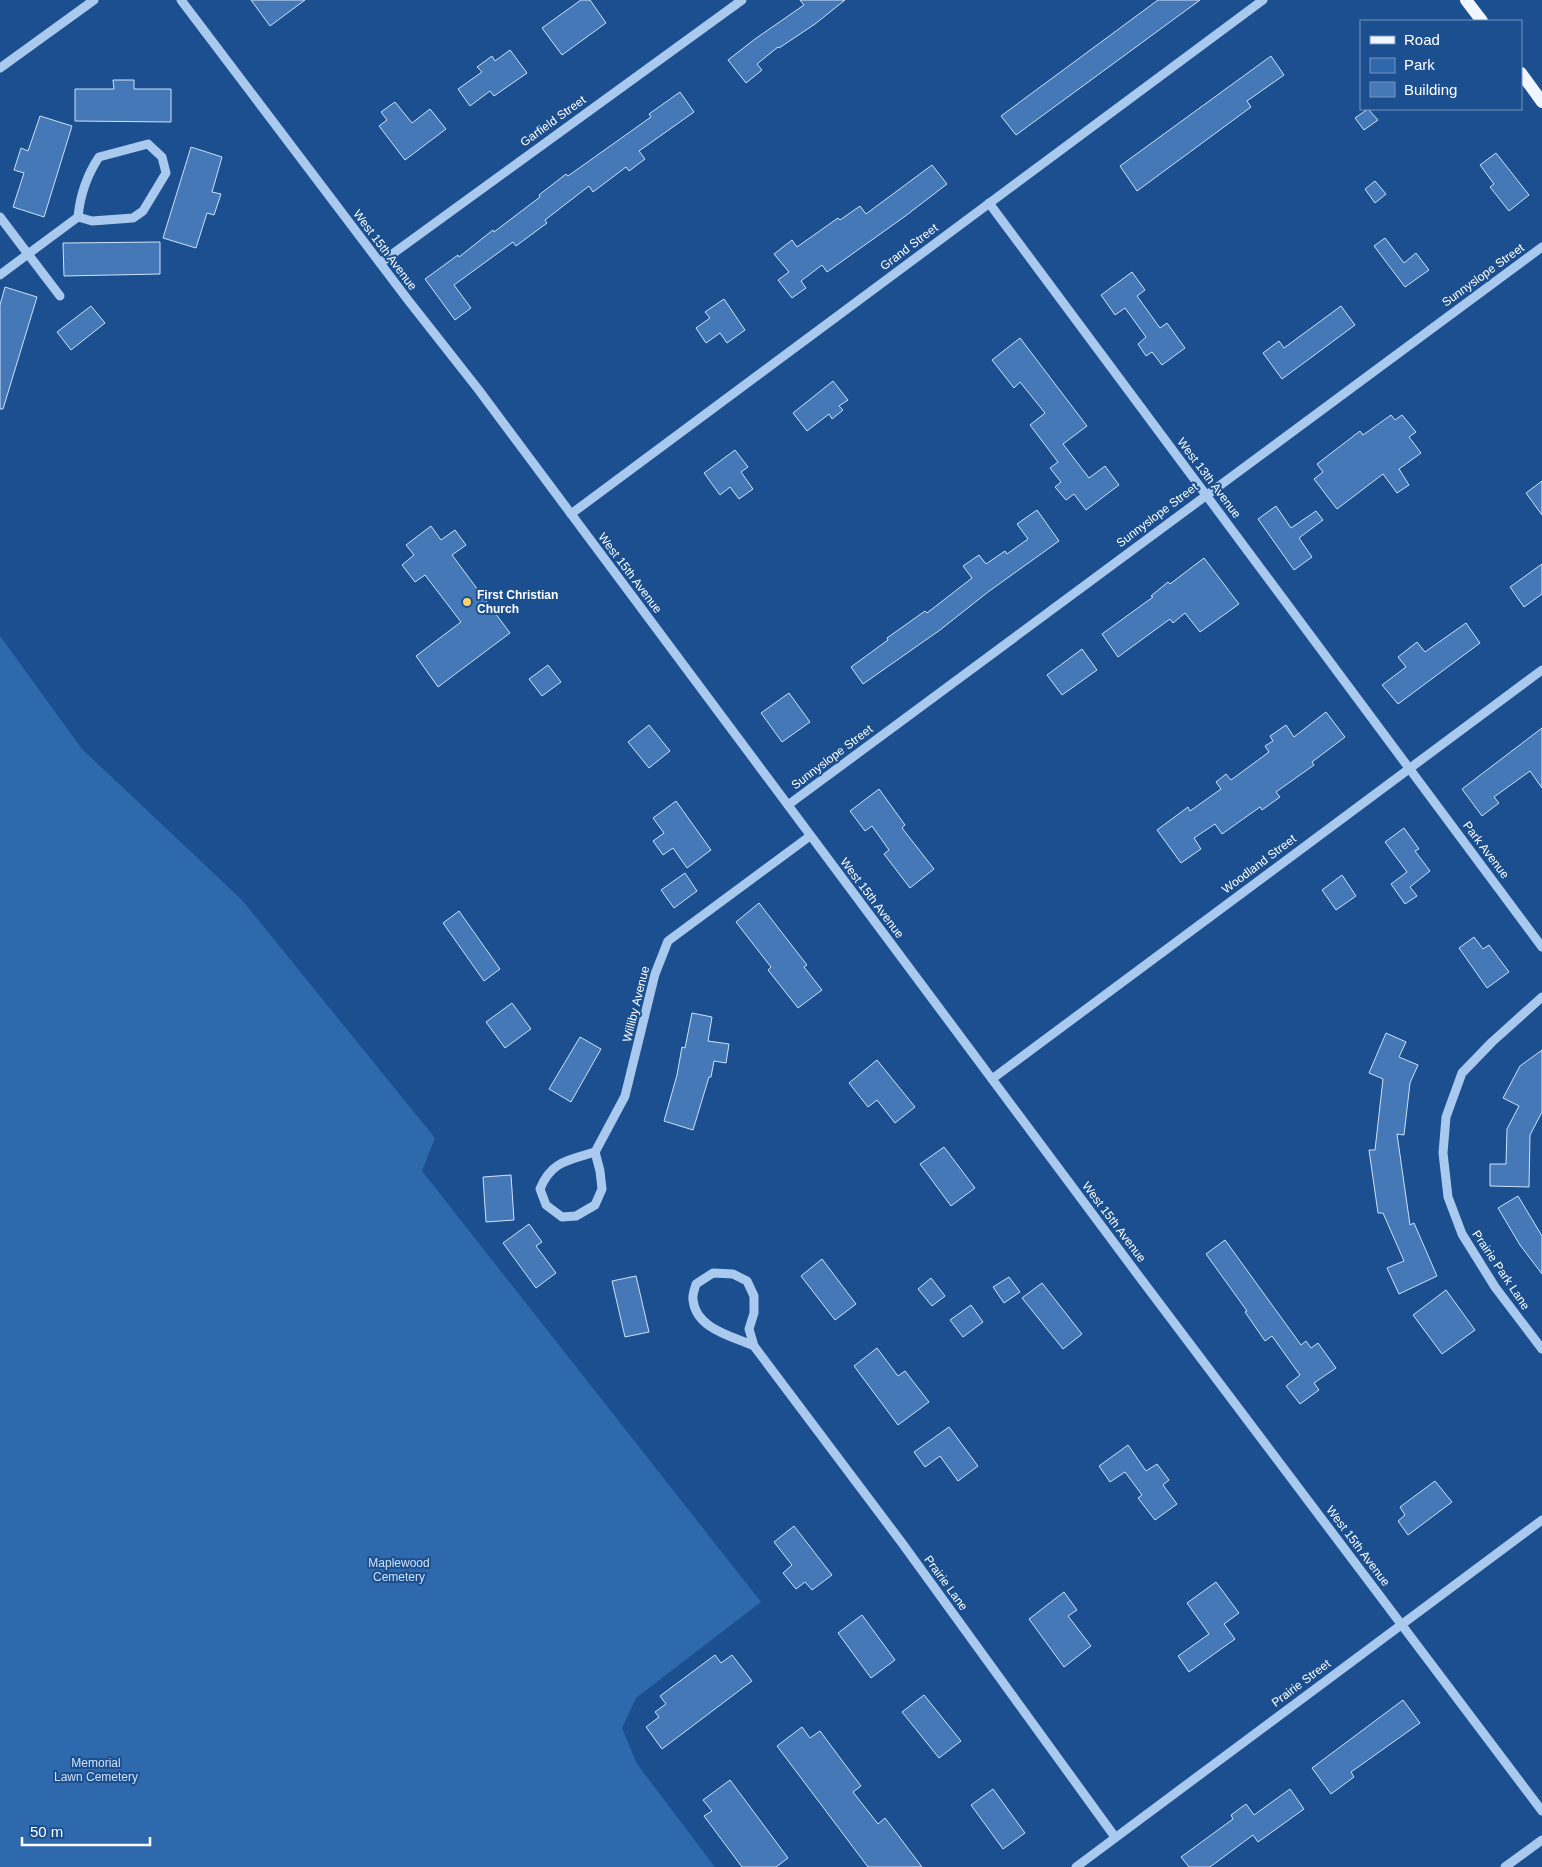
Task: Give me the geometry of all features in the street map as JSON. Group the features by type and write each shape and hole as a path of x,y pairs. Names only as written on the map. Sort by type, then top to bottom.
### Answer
{"main road":[{"path":"1466,0 1481,20"},
{"path":"1522,74 1542,102"}],"street":[{"path":"0,68 94,0"},
{"name":"West 15th Avenue","path":"181,0 478,389 810,836 1542,1811"},
{"name":"Garfield Street","path":"380,263 742,0"},
{"name":"Grand Street","path":"571,514 1263,0"},
{"path":"0,275 78,217 80,202 92,168 99,157 148,144 162,156 166,173 143,211 133,218 92,221 78,217"},
{"name":"West 13th Avenue","path":"989,203 1409,768"},
{"path":"0,217 60,296"},
{"name":"Sunnyslope Street","path":"788,805 1205,494 1542,247"},
{"name":"Woodland Street","path":"992,1079 1542,670"},
{"name":"Park Avenue","path":"1409,768 1542,947"},
{"name":"Williby Avenue","path":"595,1152 625,1096 655,974 668,941 810,836"},
{"name":"Prairie Park Lane","path":"1542,997 1492,1042 1462,1073 1446,1117 1442,1153 1448,1197 1462,1234 1495,1287 1542,1349"},
{"path":"595,1152 602,1189 594,1205 576,1216 562,1217 546,1205 540,1189 546,1175 563,1162 595,1152"},
{"path":"713,1273 733,1274 747,1281 754,1296 754,1313 749,1329 754,1346 711,1328 700,1316 693,1300 696,1284 713,1273"},
{"name":"Prairie Lane","path":"754,1346 896,1535 1115,1837"},
{"name":"Prairie Street","path":"1076,1867 1542,1520"},
{"path":"1505,1867 1542,1840"}],"green space":[{"name":"Maplewood Cemetery","path":"0,636 82,749 242,900 435,1138 422,1171 761,1602 636,1698 622,1728 637,1764 715,1867 0,1867"}],"building":[{"path":"251,0 305,0 270,26"},
{"path":"581,0 590,0 606,23 562,55 542,28"},
{"path":"800,0 845,0 815,24 778,47 757,64 762,70 746,83 728,60 804,5"},
{"path":"1158,0 1200,0 1016,135 1001,116"},
{"path":"510,50 527,73 494,96 490,91 470,106 458,89 482,72 477,67 492,56 495,61"},
{"path":"1271,56 1284,75 1247,101 1251,107 1137,191 1120,166"},
{"path":"113,80 134,80 134,89 171,89 171,122 75,121 75,89 114,89"},
{"path":"680,92 694,112 639,151 645,159 629,171 626,167 593,192 589,186 545,220 547,223 516,246 513,242 454,285 471,308 455,320 425,279 458,255 459,257 493,230 494,232 540,197 539,195 566,174 568,176 651,117 649,114"},
{"path":"395,102 412,123 430,109 446,129 405,160 379,126 387,120 381,112"},
{"path":"1369,110 1378,120 1364,130 1355,118"},
{"path":"40,116 72,126 44,217 13,207 24,173 14,170 21,148 28,151"},
{"path":"191,147 222,157 212,192 221,194 214,215 207,213 196,248 163,238"},
{"path":"1496,153 1529,195 1509,211 1490,187 1494,184 1480,165"},
{"path":"932,165 947,184 827,272 822,265 801,281 806,288 792,298 778,280 789,272 774,254 792,240 797,247 838,218 840,220 860,206 866,214"},
{"path":"1375,181 1386,194 1375,203 1365,189"},
{"path":"1385,238 1404,263 1416,253 1429,270 1405,287 1374,246"},
{"path":"160,242 160,274 64,276 63,243"},
{"path":"1132,272 1145,290 1137,296 1160,328 1167,323 1185,348 1162,365 1152,352 1146,356 1138,344 1146,337 1125,308 1115,315 1101,295"},
{"path":"5,287 37,297 3,409 0,409 0,305"},
{"path":"724,299 745,330 727,343 720,333 706,343 696,328 710,318 705,312"},
{"path":"91,306 105,323 71,350 57,332"},
{"path":"1341,306 1355,325 1282,379 1263,353 1279,341 1284,348"},
{"path":"1020,338 1087,426 1063,444 1089,478 1105,466 1119,485 1086,510 1074,494 1066,500 1055,487 1061,482 1050,468 1058,462 1030,425 1045,413 1020,382 1014,388 992,360"},
{"path":"833,381 848,400 839,406 843,410 832,419 829,414 807,431 793,413"},
{"path":"1391,415 1395,420 1402,415 1416,432 1409,437 1421,453 1399,469 1409,485 1397,493 1383,474 1337,509 1314,479 1323,472 1317,464 1360,431 1363,435"},
{"path":"735,450 748,467 741,472 753,489 739,499 730,487 720,495 704,473"},
{"path":"1542,481 1542,515 1526,493"},
{"path":"1276,506 1291,528 1316,511 1323,520 1299,538 1312,557 1294,570 1258,519"},
{"path":"1037,510 1059,541 988,592 940,630 863,684 851,667 888,640 887,638 925,611 927,613 972,578 963,566 979,555 986,564 1005,551 1007,554 1028,539 1017,524"},
{"name":"First Christian Church","path":"431,526 441,540 455,530 466,545 452,555 510,633 438,687 416,656 461,622 425,575 415,582 402,565 414,555 406,545"},
{"path":"1204,558 1239,604 1200,632 1185,613 1173,623 1170,619 1118,657 1102,634 1153,597 1151,596 1168,582 1170,584"},
{"path":"1542,564 1542,594 1524,607 1510,587"},
{"path":"1466,623 1480,643 1398,704 1382,685 1406,667 1398,657 1417,642 1425,652"},
{"path":"1082,649 1097,670 1062,695 1047,675"},
{"path":"548,665 561,682 542,696 529,679"},
{"path":"789,693 810,722 782,742 761,713"},
{"path":"1326,712 1345,737 1312,762 1314,765 1276,792 1280,797 1262,810 1260,807 1222,834 1215,824 1194,838 1201,849 1181,863 1157,830 1188,807 1190,811 1221,789 1216,782 1226,774 1231,780 1269,752 1265,746 1273,741 1270,736 1286,725 1294,737"},
{"path":"649,725 670,751 649,768 628,742"},
{"path":"1542,728 1542,788 1530,771 1494,797 1499,803 1482,816 1462,789"},
{"path":"879,789 905,825 902,828 934,869 910,888 884,854 889,850 872,826 865,831 850,811"},
{"path":"676,801 711,850 687,868 673,848 663,855 653,841 664,833 653,818"},
{"path":"1404,828 1419,849 1415,851 1430,871 1410,887 1417,896 1405,904 1391,884 1407,872 1385,842"},
{"path":"685,873 697,891 674,908 661,890"},
{"path":"1342,875 1356,896 1336,910 1322,890"},
{"path":"759,903 807,965 804,967 822,990 798,1008 768,970 771,967 736,922"},
{"path":"459,911 500,969 484,981 443,923"},
{"path":"1474,937 1483,949 1489,945 1509,972 1487,988 1459,948"},
{"path":"512,1003 531,1029 505,1048 486,1022"},
{"path":"692,1013 712,1017 708,1041 729,1044 726,1063 714,1061 711,1077 709,1077 693,1130 664,1121 677,1075 682,1047 685,1048"},
{"path":"1386,1033 1406,1042 1399,1057 1418,1065 1410,1083 1404,1135 1397,1134 1410,1225 1414,1223 1437,1276 1399,1294 1387,1268 1404,1261 1383,1213 1378,1213 1369,1150 1375,1150 1383,1079 1369,1073"},
{"path":"580,1037 601,1049 571,1102 549,1089"},
{"path":"1542,1050 1542,1112 1530,1135 1529,1187 1490,1186 1490,1164 1506,1164 1507,1129 1519,1106 1503,1098 1520,1066"},
{"path":"877,1060 915,1107 895,1123 877,1100 868,1107 849,1083"},
{"path":"944,1147 975,1188 951,1206 920,1164"},
{"path":"511,1175 514,1220 486,1222 483,1177"},
{"path":"1518,1196 1542,1236 1542,1274 1520,1245 1498,1208"},
{"path":"529,1224 542,1242 536,1246 556,1273 536,1288 503,1243"},
{"path":"1225,1240 1301,1345 1306,1341 1311,1348 1318,1343 1336,1368 1314,1383 1319,1390 1300,1404 1286,1386 1300,1375 1272,1336 1265,1341 1245,1312 1247,1311 1206,1254"},
{"path":"822,1259 856,1304 835,1320 801,1276"},
{"path":"636,1276 649,1332 625,1337 612,1281"},
{"path":"1009,1277 1020,1292 1004,1303 993,1287"},
{"path":"931,1278 945,1296 932,1306 918,1289"},
{"path":"1042,1283 1082,1334 1063,1349 1022,1298"},
{"path":"1446,1290 1475,1330 1442,1354 1413,1315"},
{"path":"971,1305 983,1322 963,1337 950,1320"},
{"path":"877,1348 898,1376 905,1371 929,1402 898,1425 854,1366"},
{"path":"949,1427 978,1466 958,1481 940,1456 925,1467 914,1452"},
{"path":"1128,1445 1146,1471 1157,1464 1169,1480 1163,1485 1177,1504 1155,1520 1138,1498 1142,1495 1125,1472 1110,1482 1099,1466"},
{"path":"1435,1481 1452,1502 1408,1535 1398,1521 1405,1515 1400,1507"},
{"path":"794,1526 832,1575 812,1590 805,1582 796,1589 783,1573 792,1565 774,1542"},
{"path":"1216,1582 1239,1613 1224,1624 1235,1639 1189,1672 1178,1656 1209,1634 1187,1603"},
{"path":"1064,1592 1077,1610 1068,1616 1091,1646 1064,1667 1029,1619"},
{"path":"862,1615 895,1660 871,1678 838,1633"},
{"path":"715,1655 721,1663 732,1655 752,1681 662,1749 646,1727 659,1717 655,1712 666,1704 660,1696"},
{"path":"924,1695 961,1741 939,1758 902,1712"},
{"path":"1403,1700 1420,1723 1351,1772 1354,1777 1331,1794 1312,1768"},
{"path":"802,1727 810,1738 820,1731 861,1786 853,1792 878,1824 885,1818 922,1867 868,1867 777,1746"},
{"path":"730,1780 788,1858 776,1867 742,1867 704,1816 712,1811 703,1800"},
{"path":"993,1789 1025,1833 1003,1849 971,1805"},
{"path":"1290,1789 1304,1809 1258,1842 1253,1835 1210,1867 1189,1867 1181,1857 1233,1819 1231,1815 1246,1804 1254,1815"}],"place":[{"name":"First Christian Church","path":"467,602"}],"park label":[{"name":"Memorial Lawn Cemetery","path":"96,1770"}]}
